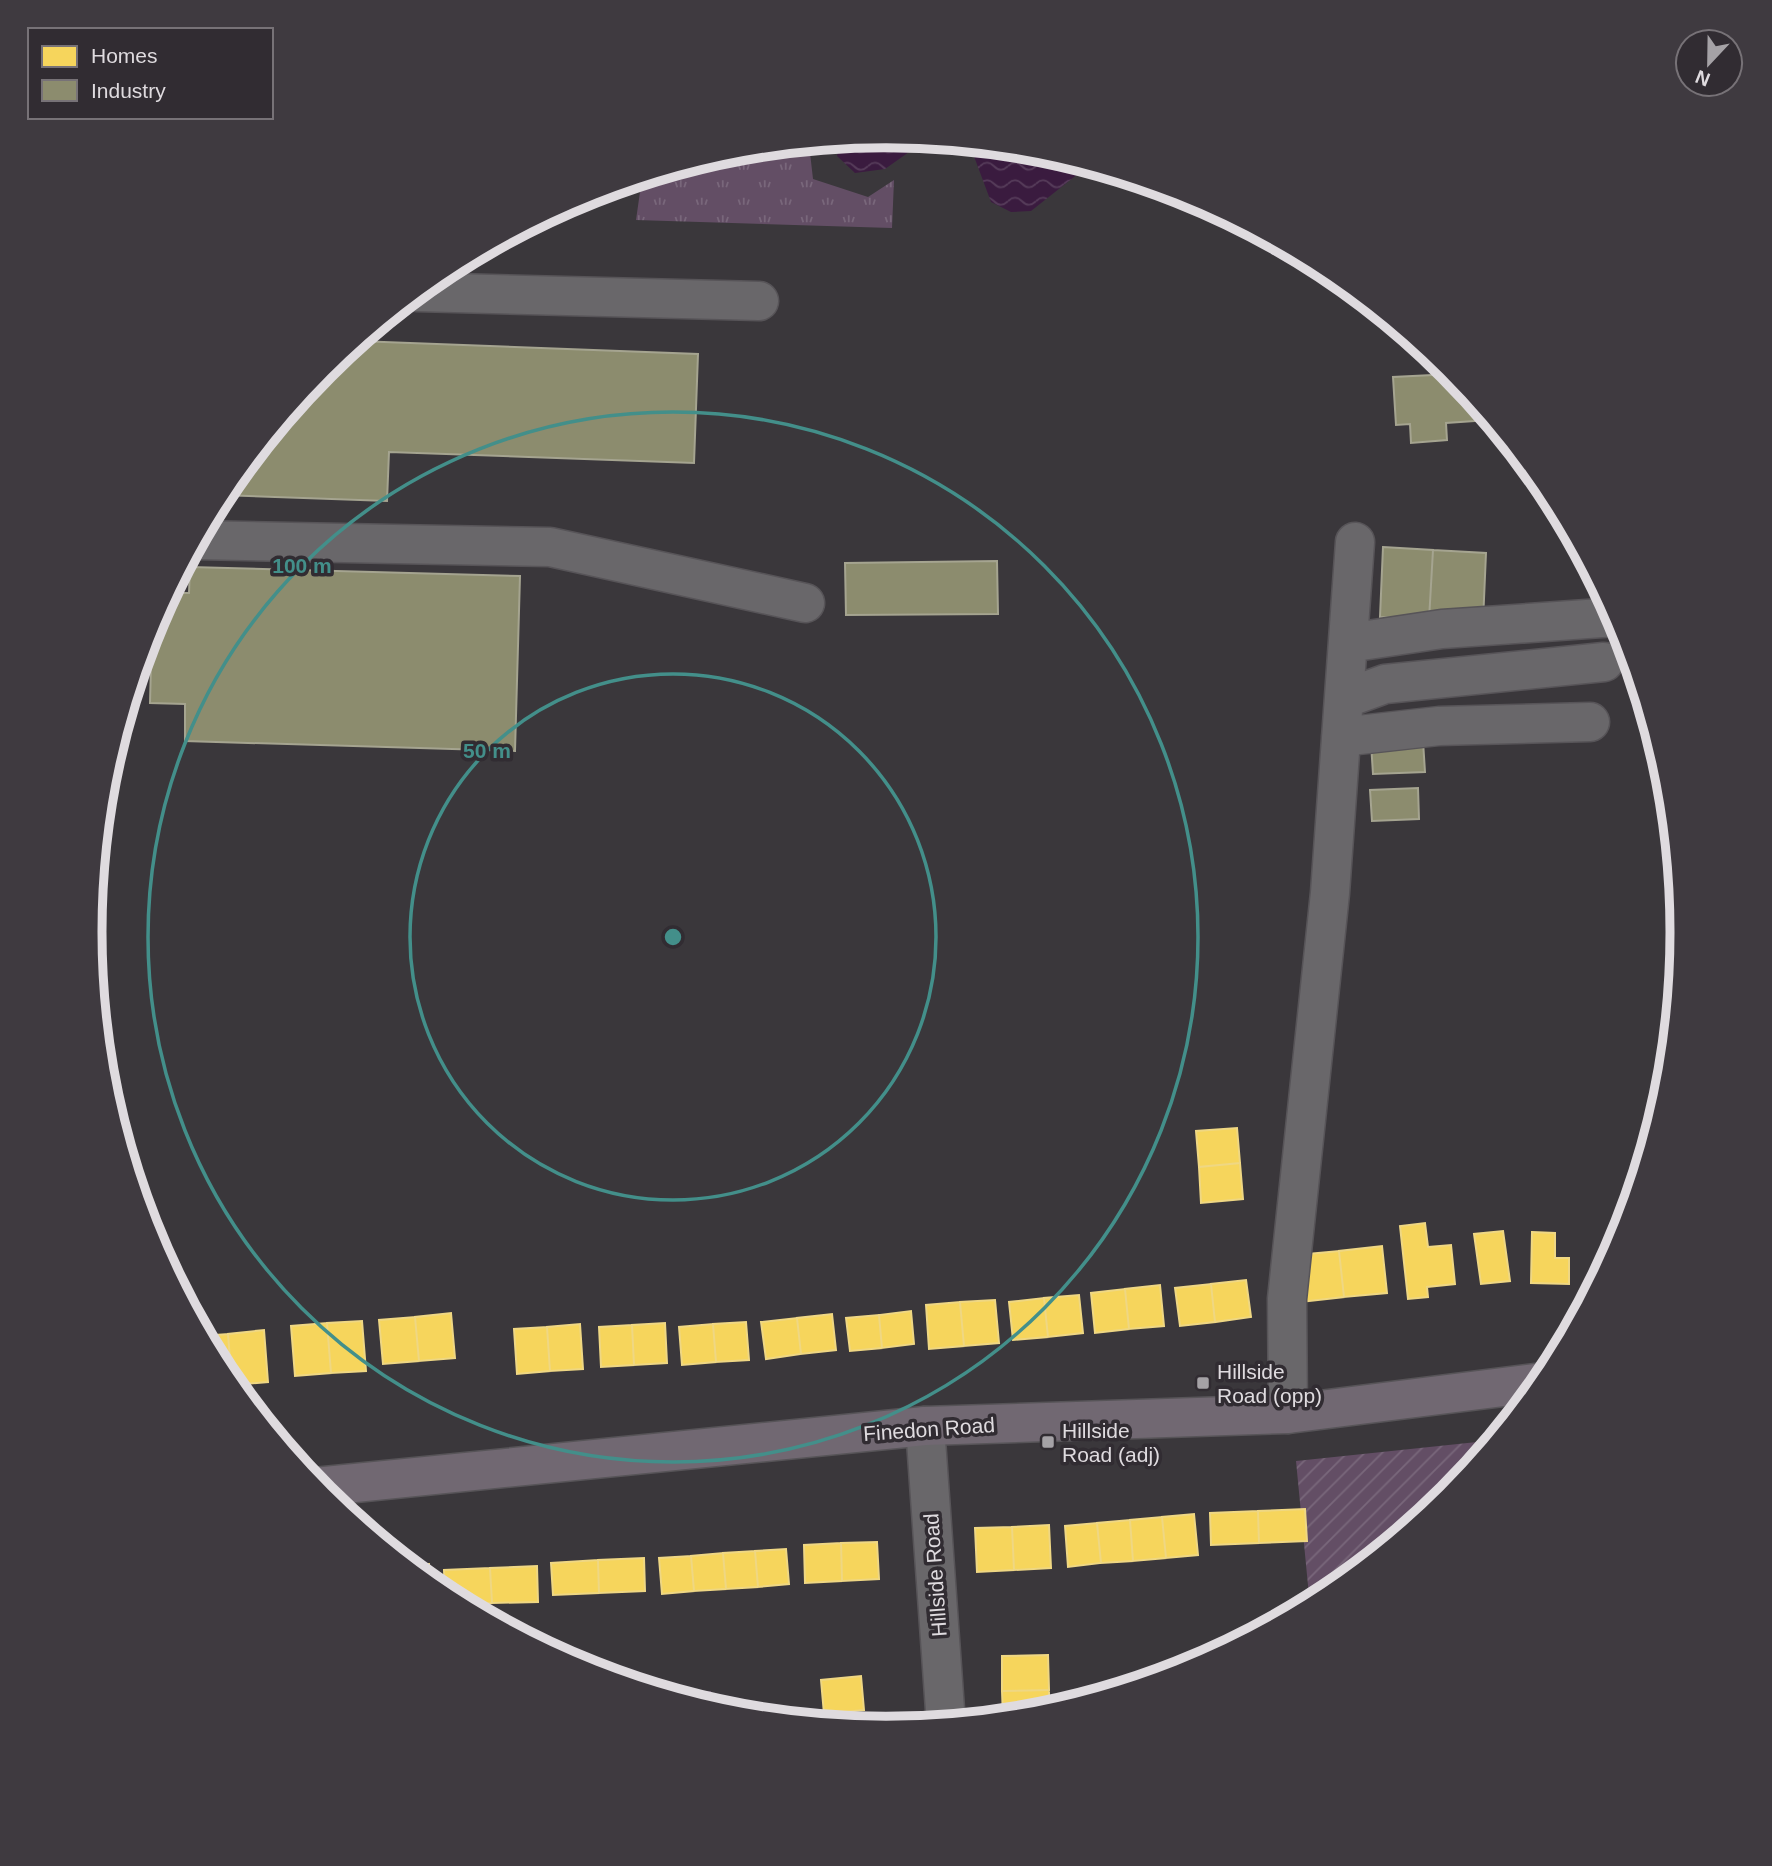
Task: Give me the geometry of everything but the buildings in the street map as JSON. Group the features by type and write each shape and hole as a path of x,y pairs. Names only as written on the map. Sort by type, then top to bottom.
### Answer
{"main road":[{"name":"Finedon Road","path":"329,1486 925,1426 1288,1414 1527,1384"}],"street":[{"path":"434,292 759,301"},
{"path":"207,540 550,547 806,603"},
{"path":"1288,1414 1287,1299 1330,894 1355,542"},
{"path":"1348,643 1442,629 1604,618"},
{"path":"1344,699 1385,684 1604,662"},
{"path":"1341,737 1439,726 1590,722"},
{"name":"Hillside Road","path":"925,1426 945,1715"}],"green space":[{"path":"810,152 813,179 868,197 894,180 892,228 636,220 641,188 683,175 784,155"},
{"path":"1483,1441 1441,1488 1403,1523 1364,1555 1309,1593 1296,1461"},
{"path":"711,1691 712,1697 689,1692"}],"water":[{"path":"913,149 885,169 855,173 837,156 838,150"},
{"path":"973,154 1079,173 1031,211 1011,212 991,202"}],"place":[{"name":"Hillside Road (opp)","path":"1203,1383"},
{"name":"Hillside Road (adj)","path":"1048,1442"}]}
